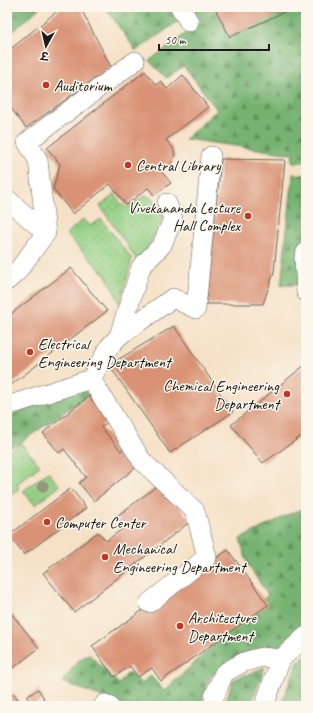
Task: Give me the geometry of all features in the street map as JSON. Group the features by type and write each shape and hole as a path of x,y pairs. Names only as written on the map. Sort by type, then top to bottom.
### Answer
{"street":[{"path":"7,281 16,273 46,233 38,160 26,142 135,61"},
{"path":"7,406 91,379 110,346 119,336 173,298 196,309 211,156"},
{"path":"7,199 46,233"},
{"path":"119,336 141,267 162,245 173,219 167,203"},
{"path":"306,252 304,257 306,291"},
{"path":"91,379 142,461 195,511 207,557 149,603"},
{"path":"264,706 281,660 306,636"},
{"path":"214,706 214,697 224,673 244,662 262,657 281,660"},
{"path":"103,706 105,704 109,706"}],"green space":[{"path":"7,7 40,7 7,37"},
{"path":"105,7 171,7 180,20 136,51"},
{"path":"192,7 306,7 306,162 292,162 293,154 185,139 217,110 184,66 166,78 149,61 201,22"},
{"path":"293,174 306,175 306,242 301,256 301,284 281,286"},
{"path":"115,194 121,204 127,208 146,195 159,203 164,215 145,253 137,261 100,206"},
{"path":"84,219 90,226 101,219 132,259 120,304 107,277 66,234"},
{"path":"81,388 89,395 21,442 7,449 7,416"},
{"path":"21,443 40,466 18,483 18,490 7,499 7,453"},
{"path":"48,472 60,486 35,505 23,491"},
{"path":"306,508 306,623 278,647 255,649 230,659 210,678 200,706 127,706 62,682 79,660 89,654 119,684 129,672 142,684 150,675 164,691 268,595 248,565 240,539 289,514"},
{"path":"306,654 306,706 280,706 298,662"},
{"path":"265,667 250,706 224,706 233,680"}],"building":[{"name":"Auditorium","path":"62,7 80,7 111,67 26,128 7,103 7,52"},
{"path":"214,7 295,7 230,37"},
{"path":"145,71 156,85 161,81 167,89 183,75 208,107 166,140 173,148 175,156 171,164 161,171 171,183 154,195 148,188 126,205 110,184 73,214 53,189 60,164 47,148"},
{"name":"Vivekananda Lecture Hall Complex","path":"221,159 285,160 274,272 263,304 206,304"},
{"name":"Electrical Engineering Department","path":"71,268 107,311 7,388 7,317"},
{"path":"174,326 233,412 170,453 109,365"},
{"name":"Chemical Engineering Department","path":"306,364 306,433 263,463 231,425"},
{"path":"89,396 109,421 101,427 121,451 126,447 140,464 94,501 79,483 86,477 64,449 59,453 43,433"},
{"name":"Mechanical Engineering Department","path":"161,483 191,521 74,612 43,573 98,532 106,541 125,527 117,516"},
{"name":"Computer Center","path":"71,488 86,508 24,555 9,535"},
{"name":"Architecture Department","path":"228,550 268,605 161,681 152,668 138,677 130,666 114,677 92,646"},
{"path":"7,608 39,648 7,673"},
{"path":"38,689 44,698 33,706 27,697"},
{"path":"14,694 21,703 17,706 7,706 7,698"}],"place":[{"name":"Auditorium","path":"46,85"},
{"name":"Central Library","path":"128,165"},
{"name":"Vivekananda Lecture Hall Complex","path":"248,216"},
{"name":"Electrical Engineering Department","path":"30,352"},
{"name":"Chemical Engineering Department","path":"287,394"},
{"name":"Computer Center","path":"47,522"},
{"name":"Mechanical Engineering Department","path":"105,557"},
{"name":"Architecture Department","path":"180,626"}]}
